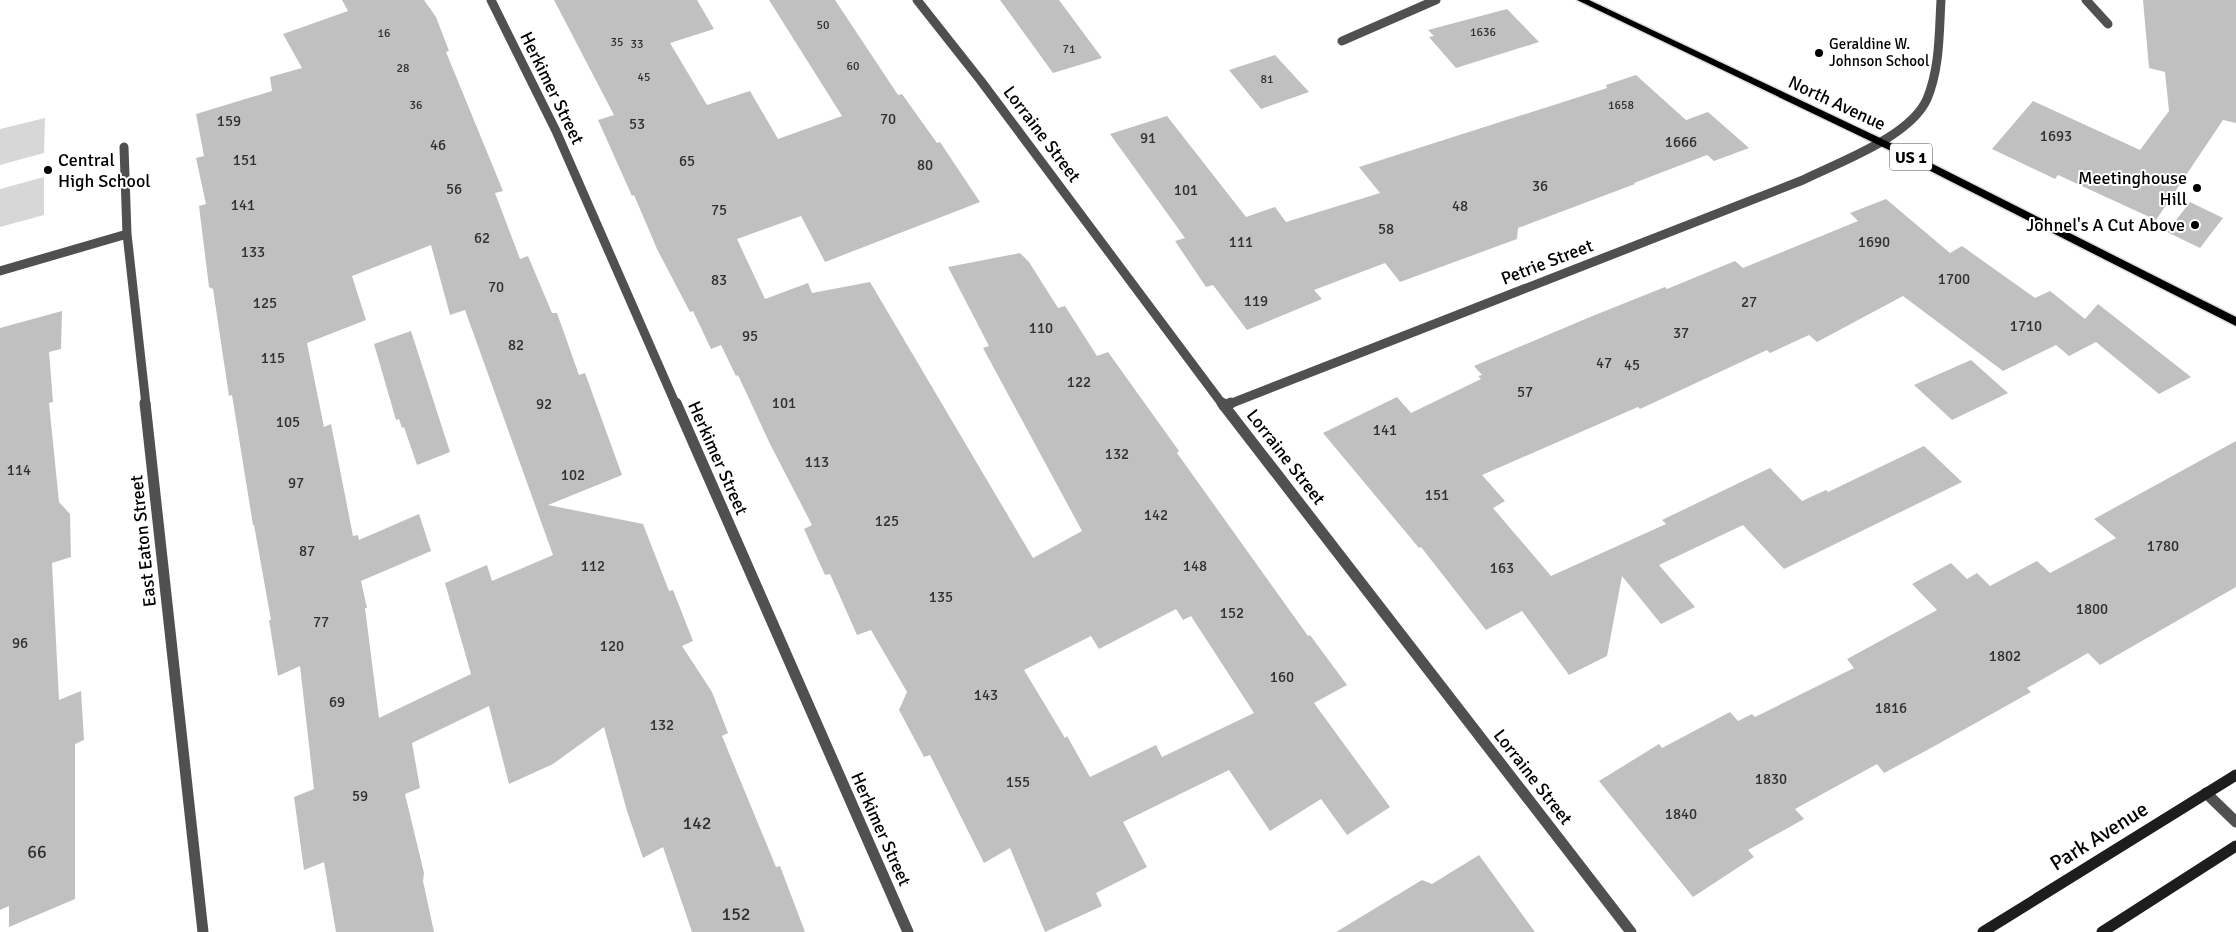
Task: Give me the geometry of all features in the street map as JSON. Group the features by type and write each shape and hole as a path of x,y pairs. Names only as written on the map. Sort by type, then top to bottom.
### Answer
{"main road":[{"name":"North Avenue","path":"1582,0 1880,142 2236,322"},
{"name":"Park Avenue","path":"1983,932 2236,775"},
{"path":"2102,932 2236,846"}],"street":[{"name":"Herkimer Street","path":"491,0 556,131 908,932"},
{"name":"Lorraine Street","path":"917,0 987,89 1224,406 1630,932"},
{"path":"1342,41 1436,0"},
{"name":"Petrie Street","path":"1224,406 1803,180 1880,142 1916,116 1926,103 1936,67 1941,0"},
{"path":"2086,0 2108,24"},
{"name":"East Eaton Street","path":"124,147 127,234 203,932"},
{"path":"0,271 127,234"},
{"path":"2206,793 2236,822"}],"shaded area":[{"path":"45,118 44,153 0,165 0,129"},
{"path":"44,177 44,215 0,227 0,189"}],"building":[{"path":"342,0 424,0 436,17 449,51 446,52 503,191 495,193 520,259 528,256 552,313 557,313 579,375 585,373 622,475 548,505 643,524 669,591 673,590 693,641 682,646 712,692 728,733 722,736 776,867 780,866 805,932 692,932 663,847 643,858 627,811 604,727 553,764 509,784 489,706 412,743 420,788 405,794 424,873 423,881 434,932 336,932 324,862 304,870 294,797 314,789 300,666 278,676 269,620 271,620 253,525 232,395 229,396 213,289 209,287 199,206 206,204 196,158 204,156 196,114 272,91 270,77 302,68 283,34 348,11","holes":["431,245 450,315 465,310 553,555 492,581 487,565 445,583 471,674 379,718 365,608 367,608 361,581 431,551 419,514 359,540 358,535 353,536 331,424 324,427 307,343 366,320 352,276"]},
{"path":"554,0 697,0 714,29 670,43 707,105 750,91 778,139 842,116 769,0 835,0 898,95 902,94 937,143 940,142 980,202 825,262 801,216 737,239 765,299 808,283 812,293 870,282 1033,558 1082,531 983,348 989,346 948,267 1020,253 1029,262 1058,308 1065,306 1097,356 1108,352 1179,451 1177,453 1308,636 1310,635 1347,685 1314,703 1390,807 1347,835 1321,799 1270,831 1229,770 1123,822 1147,867 1096,893 1102,906 1045,932 1010,848 984,863 930,755 924,757 899,710 907,692 871,630 857,635 830,574 825,575 804,529 812,525 770,444 738,375 736,376 721,345 711,349 693,311 690,312 657,249 634,195 632,196 598,120 614,115","holes":["1176,609 1183,620 1191,616 1254,713 1162,757 1156,745 1090,777 1067,736 1065,738 1024,670 1091,636 1099,649"]},
{"path":"1000,0 1059,0 1102,58 1053,73"},
{"path":"2143,0 2236,0 2236,123 2223,120 2156,220 2058,175 2055,179 1992,149 2033,101 2140,150 2169,111 2165,72 2149,68"},
{"path":"1507,9 1539,42 1456,68 1429,37 1434,36 1428,30"},
{"path":"1275,55 1309,92 1261,109 1229,70"},
{"path":"1636,75 1686,120 1708,112 1749,148 1714,161 1707,155 1634,183 1518,228 1517,239 1400,282 1385,263 1314,290 1322,299 1247,330 1213,285 1206,287 1175,241 1185,238 1110,134 1167,116 1246,217 1275,207 1286,222 1380,193 1359,167 1607,88 1606,85"},
{"path":"1886,199 1950,253 1962,246 2035,298 2050,291 2085,319 2098,304 2191,377 2159,394 2096,342 2069,356 2056,345 2003,371 1903,296 1817,342 1809,335 1770,353 1767,350 1640,409 1638,407 1482,475 1505,501 1493,508 1551,576 1666,524 1662,520 1770,468 1802,501 1826,490 1828,492 1924,446 1962,482 1784,569 1743,525 1659,565 1695,607 1661,624 1622,576 1607,656 1569,675 1522,611 1486,630 1421,547 1419,548 1323,433 1397,397 1411,413 1481,379 1478,376 1482,375 1474,366 1590,317 1665,287 1667,289 1735,261 1743,268 1858,221 1850,213"},
{"name":"Johnel's A Cut Above","path":"2190,202 2223,218 2200,248 2167,232"},
{"path":"62,311 61,349 49,352 53,402 49,403 59,502 70,514 71,557 52,563 59,700 81,691 84,740 75,744 75,899 9,927 9,906 0,910 0,328"},
{"path":"411,331 450,452 417,465 404,427 402,428 399,419 396,420 374,344"},
{"path":"1971,360 2008,393 1952,420 1914,385"},
{"path":"2236,441 2236,587 2100,665 2088,653 2027,688 2031,692 1931,748 1884,773 1877,764 1795,809 1804,819 1748,850 1754,857 1693,897 1599,781 1659,744 1662,748 1730,712 1738,721 1752,714 1755,717 1854,668 1847,659 1937,610 1912,584 1951,563 1967,579 1977,573 1990,586 2037,561 2050,573 2116,538 2094,519"},
{"path":"1479,855 1535,932 1336,932 1422,880 1432,884"}],"place":[{"name":"Geraldine W. Johnson School","path":"1819,53"},
{"name":"Central High School","path":"48,170"},
{"name":"Meetinghouse Hill","path":"2197,188"},
{"name":"Johnel's A Cut Above","path":"2195,225"}]}
